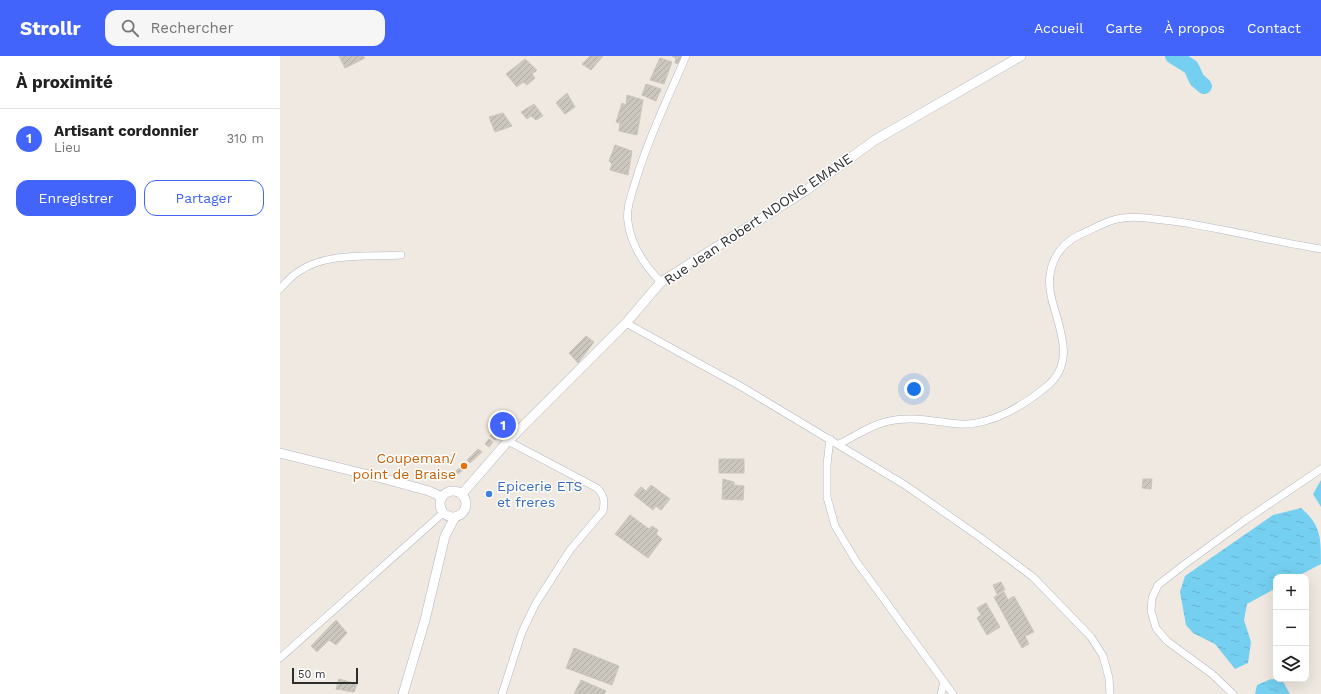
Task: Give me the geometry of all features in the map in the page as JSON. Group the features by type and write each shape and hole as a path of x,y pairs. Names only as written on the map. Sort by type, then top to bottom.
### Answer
{"street":[{"path":"661,282 645,264 637,251 632,238 628,215 643,157 686,56"},
{"name":"Rue Jean Robert NDONG EMANE","path":"462,494 508,441 626,323 661,282 810,187 874,140 1021,56"},
{"path":"839,444 885,422 900,420 926,420 961,424 981,423 1005,412 1046,387 1058,376 1063,359 1064,344 1049,286 1050,270 1058,252 1069,240 1101,225 1116,219 1144,218 1208,226 1321,249"},
{"path":"280,290 297,272 322,262 355,257 401,255"},
{"path":"626,323 839,444 905,485 981,538 1033,577 1091,637 1103,656 1109,678 1110,694"},
{"path":"830,439 827,464 827,497 835,526 856,561 953,694"},
{"path":"502,694 522,632 536,602 570,550 603,510 605,503 603,494 597,488 508,441"},
{"path":"280,453 429,492 442,497"},
{"path":"1233,694 1212,674 1166,640 1156,628 1151,611 1152,598 1158,585 1184,564 1321,469"},
{"path":"453,491 462,494 467,503 466,510 461,515 448,517 443,513 440,505 442,497 453,491"},
{"path":"280,658 443,513"},
{"path":"403,694 425,620 445,536 454,517"},
{"path":"942,694 944,682"}],"water":[{"path":"1321,480 1321,507 1313,494"},
{"path":"1301,508 1308,514 1316,526 1320,539 1321,564 1302,574 1273,574 1273,590 1247,604 1244,620 1251,642 1248,663 1235,669 1215,644 1193,633 1186,625 1180,592 1185,576 1273,515"},
{"path":"1273,679 1273,682 1283,682 1290,694 1255,694 1257,685"}],"building":[{"path":"339,56 363,56 365,58 345,68"},
{"path":"590,56 603,56 591,70 582,64"},
{"path":"672,56 681,56 679,64 675,63 676,58"},
{"path":"660,58 672,62 664,84 650,80"},
{"path":"525,59 537,70 532,74 535,78 527,85 523,82 517,87 506,74"},
{"path":"646,84 661,89 656,101 642,95"},
{"path":"567,93 575,107 565,114 556,103"},
{"path":"627,95 643,100 637,135 619,131 620,123 616,122 622,103 626,105"},
{"path":"534,104 543,116 536,120 531,116 527,119 521,112"},
{"path":"503,113 512,126 495,132 489,117"},
{"path":"615,145 632,151 628,175 610,170 612,164 609,161"},
{"path":"586,336 594,342 578,363 569,353"},
{"path":"505,421 508,426 500,428 498,424"},
{"path":"496,428 500,432 495,440 490,436"},
{"path":"489,439 493,442 489,447 485,444"},
{"path":"478,449 482,452 470,463 467,460"},
{"path":"719,459 744,459 744,473 719,473"},
{"path":"461,467 463,470 458,474 456,471"},
{"path":"723,479 734,482 734,485 744,486 743,500 722,499"},
{"path":"1143,479 1152,479 1151,489 1142,488"},
{"path":"651,485 670,499 661,510 656,506 653,510 634,495 641,487 646,491"},
{"path":"630,515 649,529 652,526 658,530 656,534 662,539 648,558 615,534"},
{"path":"1001,582 1005,590 997,594 993,585"},
{"path":"1004,592 1008,600 1014,596 1034,632 1025,636 1029,644 1022,648 994,597"},
{"path":"986,603 1000,627 987,635 977,618 981,615 977,608"},
{"path":"336,620 347,633 336,645 329,640 317,652 311,646"},
{"path":"574,648 619,666 612,685 566,668"},
{"path":"339,679 357,684 354,692 336,689"},
{"path":"581,680 606,691 604,694 574,694"}],"waterway":[{"path":"1173,56 1191,67 1197,80 1204,86"}],"place":[{"name":"Artisant cordonnier","path":"503,425"},
{"name":"Coupeman/ point de Braise","path":"464,466"},
{"name":"Epicerie ETS et freres","path":"489,494"}]}
